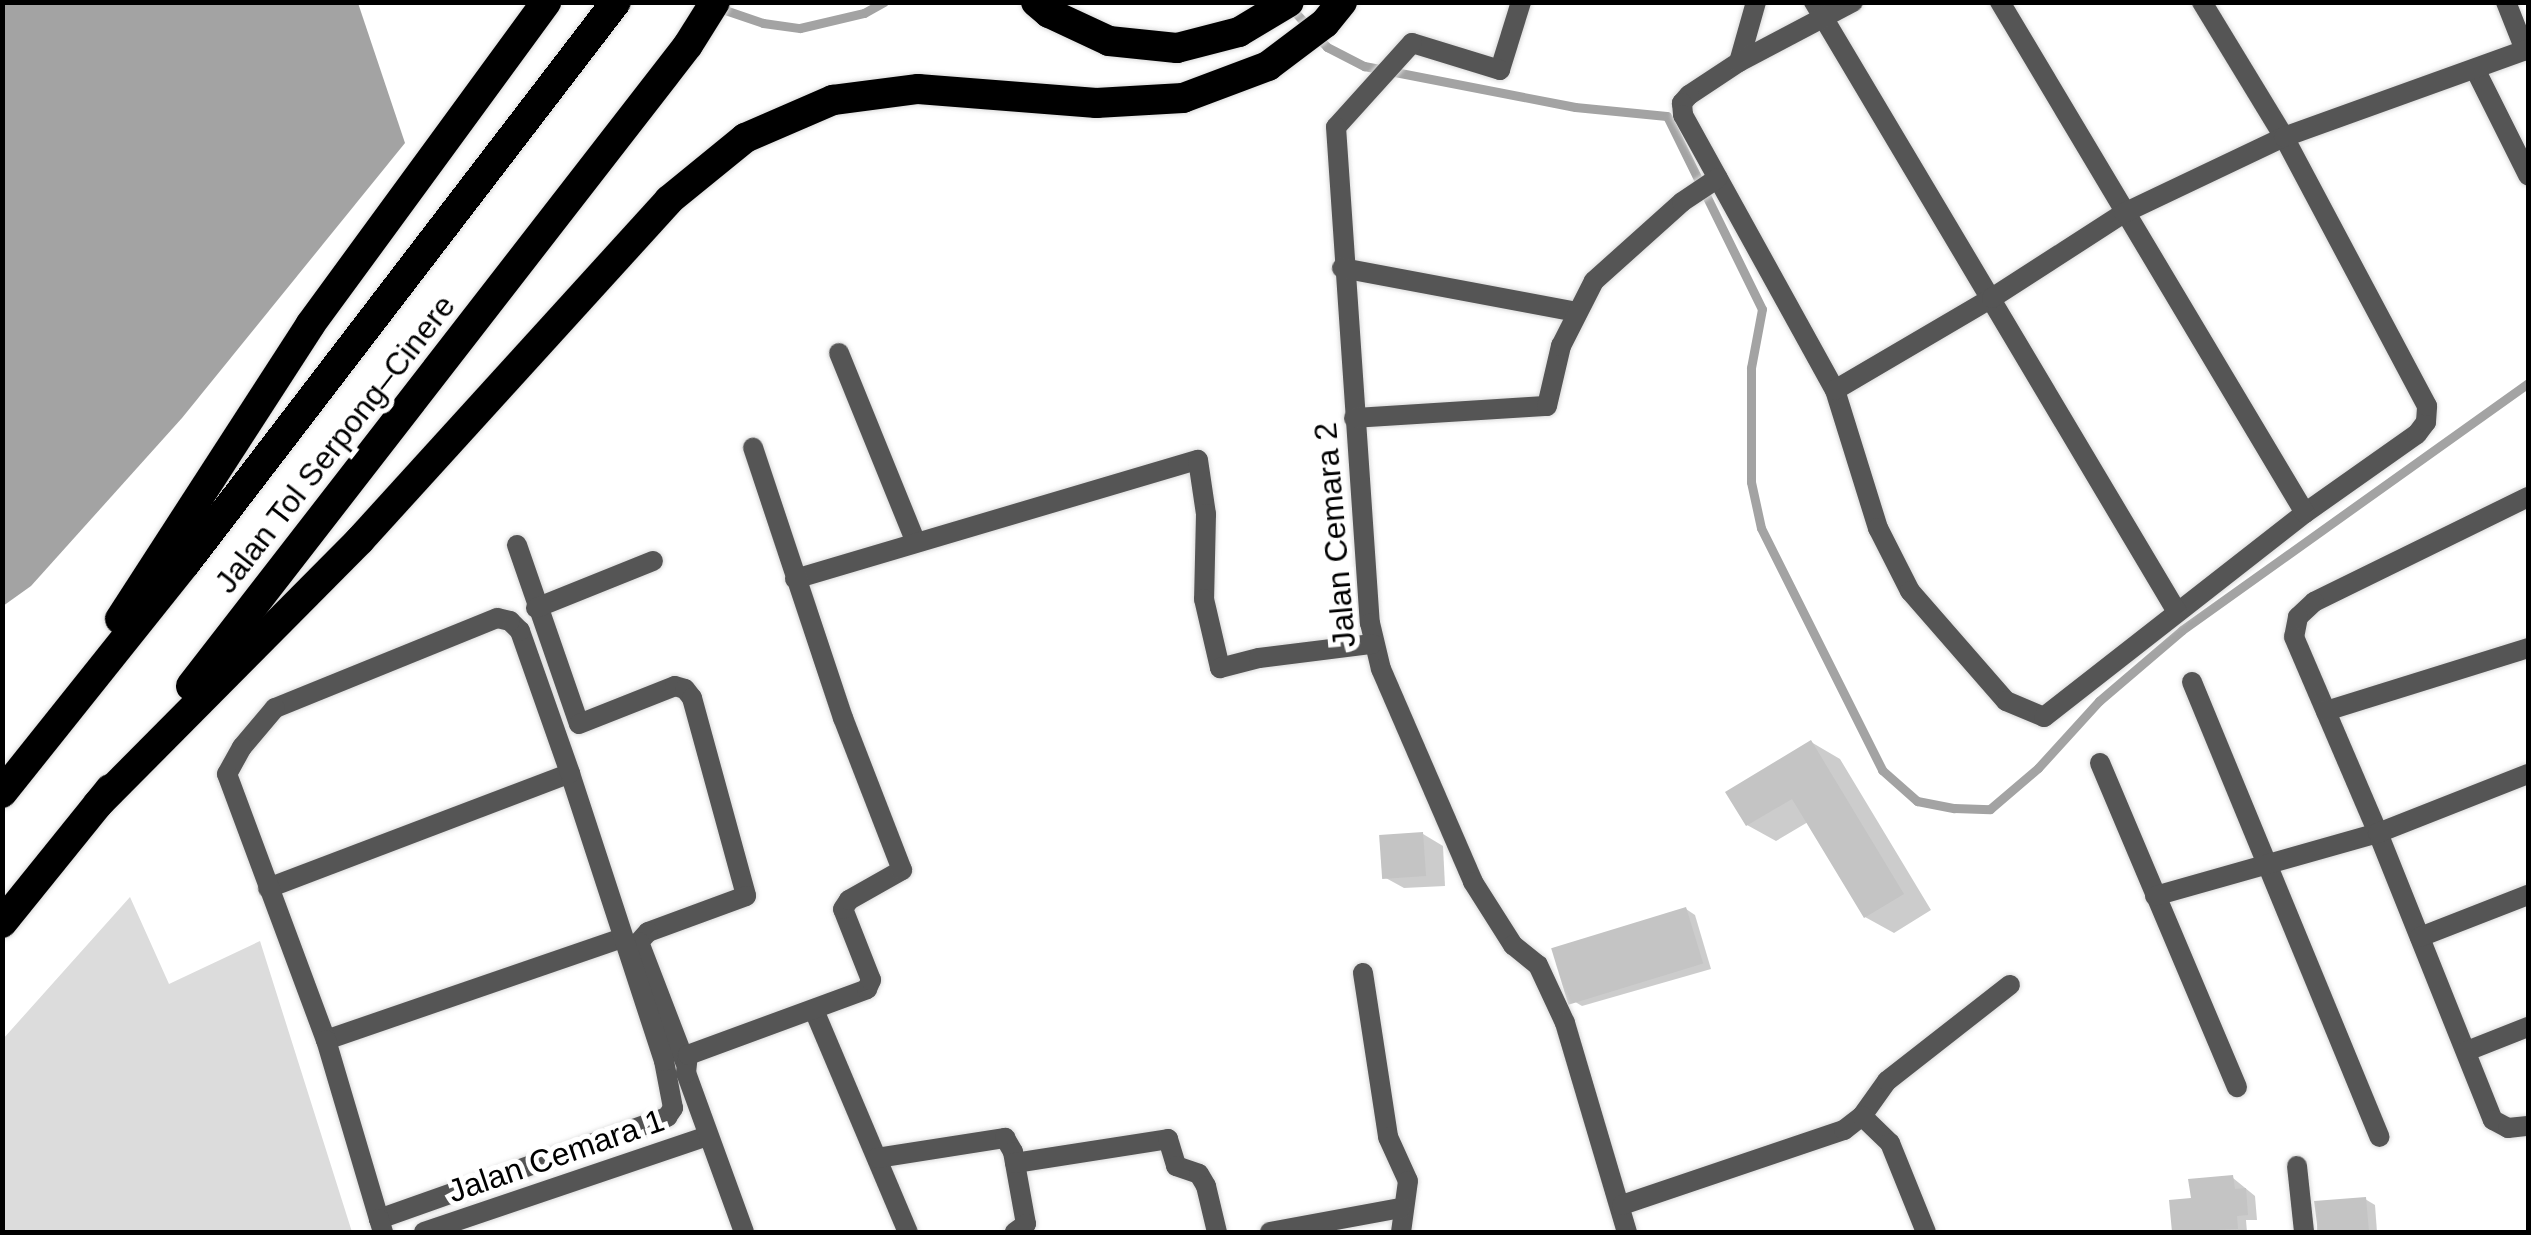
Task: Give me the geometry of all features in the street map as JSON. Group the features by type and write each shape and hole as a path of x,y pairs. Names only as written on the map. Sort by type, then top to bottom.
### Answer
{"highway":[{"path":"23,768 310,325 546,2"},
{"name":"Jalan Tol Serpong–Cinere","path":"2,924 688,45 715,2"},
{"path":"1036,2 1048,13 1109,41 1177,48 1239,32 1288,2"},
{"path":"98,804 360,540 669,200 745,138 832,100 918,89 1002,92 1096,104 1184,98 1268,66 1324,22 1342,2"},
{"name":"Jalan Tol Serpong–Cinere","path":"2,794 613,6"}],"street":[{"name":"Jalan Cemara 2","path":"1521,2 1500,70 1412,43 1336,127 1342,268 1372,644 1473,882 1512,945 1538,965 1565,1023 1628,1232"},
{"path":"1739,62 1756,2"},
{"path":"1853,2 1819,12 1688,94 1682,104 1683,115 1835,390 1891,559 1910,591 2006,702 2044,718 2305,514 2418,434 2426,422 2427,406 2284,137 2202,2"},
{"path":"2000,2 2305,514"},
{"path":"1835,390 1992,298 2124,213 2284,137 2526,49 2506,2"},
{"path":"1819,12 2176,612"},
{"path":"2476,69 2528,175"},
{"path":"1354,418 1548,406 1550,382 1577,312 1594,282 1682,202 1718,178"},
{"path":"1342,268 1577,312"},
{"path":"839,353 914,540"},
{"path":"685,1062 688,1055 871,985 843,909 849,900 900,875 902,864 843,718 754,448"},
{"path":"795,579 914,540 1010,518 1198,460 1206,514 1204,600 1220,668 1260,658 1372,644"},
{"path":"2528,497 2314,602 2298,616 2294,637 2378,833 2492,1120 2508,1128 2528,1126"},
{"path":"516,545 579,724 675,686 686,688 692,698 746,896 648,932 639,942 744,1232"},
{"path":"536,608 653,561"},
{"path":"497,618 510,621 520,631 570,773 675,1099 667,1117 380,1226 326,1040 228,774 242,747 275,708 497,618"},
{"path":"2326,711 2528,648"},
{"path":"2192,682 2264,864 2380,1136"},
{"path":"2100,763 2237,1087"},
{"path":"268,888 570,773"},
{"path":"2154,896 2378,833 2528,774"},
{"path":"2420,937 2528,895"},
{"path":"326,1040 622,938"},
{"path":"1363,973 1388,1138 1408,1180 1401,1232"},
{"path":"1622,1205 1844,1130 1862,1116 1886,1081 2010,985"},
{"path":"814,1010 908,1232"},
{"path":"2467,1051 2528,1027"},
{"path":"1862,1116 1890,1143 1926,1232"},
{"name":"Jalan Cemara 1","path":"424,1232 707,1136"},
{"path":"877,1158 1001,1136 1009,1143 1015,1164 1026,1224 1015,1232"},
{"path":"1015,1164 1168,1139 1176,1166 1199,1174 1206,1186 1217,1232"},
{"path":"2298,1166 2304,1232"},
{"path":"1270,1232 1402,1208"}],"shaded area":[{"path":"3,2 358,3 405,143 182,418 31,586 3,606"},
{"path":"130,897 169,984 260,941 352,1232 3,1232 3,1039"}],"building":[{"path":"1811,740 1904,894 1864,918 1792,799 1746,826 1725,792"},
{"path":"1423,832 1426,876 1382,879 1379,835"},
{"path":"1686,907 1703,963 1568,1005 1551,948"},
{"path":"2233,1175 2235,1189 2246,1188 2248,1215 2237,1216 2238,1229 2172,1232 2169,1200 2191,1198 2188,1179"},
{"path":"2366,1197 2369,1232 2318,1232 2314,1201"}],"waterway":[{"path":"719,8 763,23 800,28 864,13 884,2"},
{"path":"1292,9 1327,47 1364,66 1575,107 1667,116 1762,309 1751,368 1751,482 1761,528 1882,770 1917,801 1990,809 2038,768 2099,701 2182,630 2528,383"}]}
